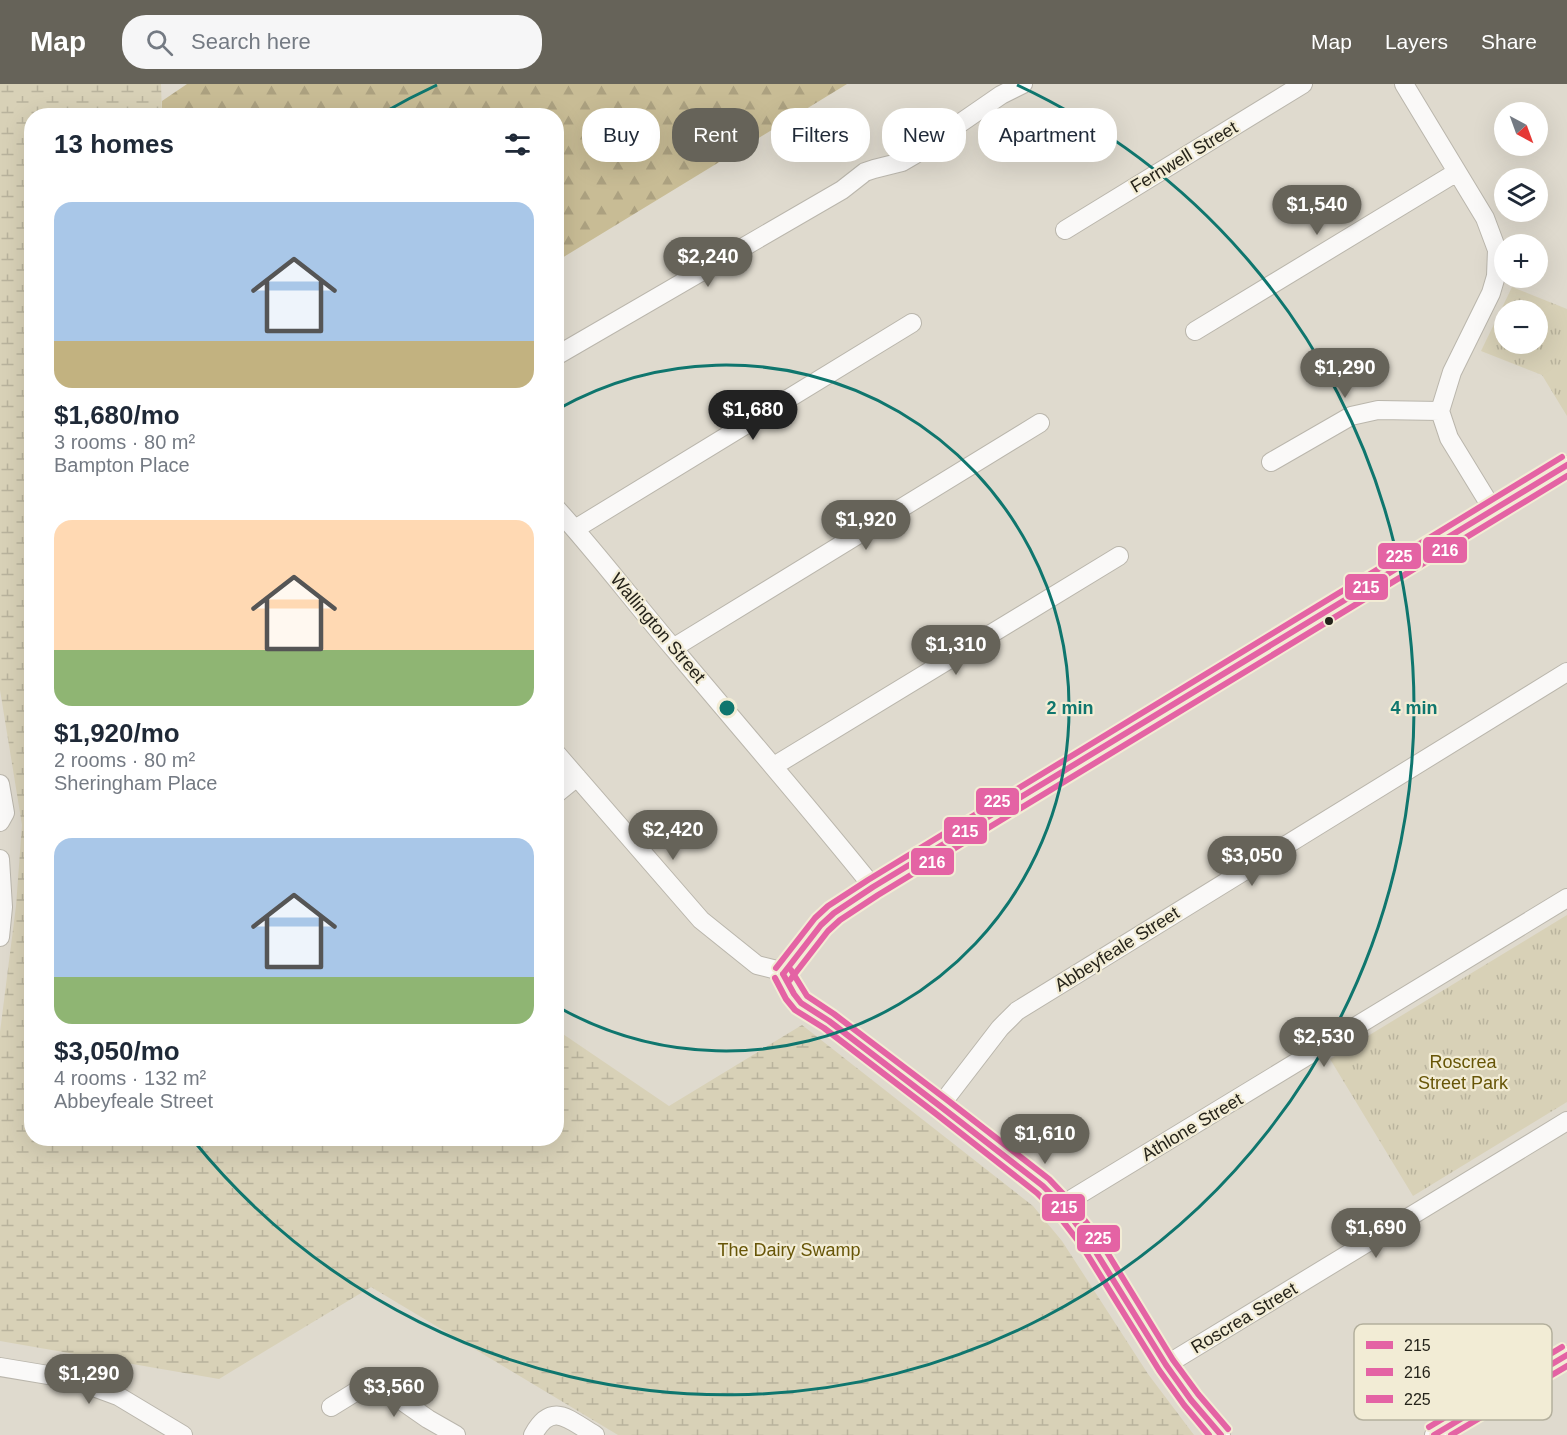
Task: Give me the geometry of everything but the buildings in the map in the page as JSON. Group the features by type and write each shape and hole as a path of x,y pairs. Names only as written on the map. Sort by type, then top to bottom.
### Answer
{"street":[{"path":"564,351 842,190 866,172 908,159 998,89 1023,84"},
{"name":"Fernwell Street","path":"1065,230 1303,84"},
{"path":"1404,84 1485,218 1497,250 1497,276 1491,293 1452,372 1440,411 1449,438 1493,510"},
{"path":"1195,331 1457,172"},
{"path":"575,529 912,323"},
{"path":"1271,462 1351,416 1378,410 1440,411"},
{"path":"673,648 1040,423"},
{"path":"783,974 821,925 834,913 873,887 1567,465"},
{"name":"Wallington Street","path":"564,517 873,887"},
{"path":"774,766 1119,556"},
{"name":"Abbeyfeale Street","path":"940,1106 1000,1028 1017,1011 1567,672"},
{"path":"564,762 701,920 757,965 777,970 783,974 801,1003 829,1021 1043,1186 1089,1241 1166,1365 1191,1400 1221,1435"},
{"path":"564,788 577,777"},
{"path":"0,784 5,813 0,822"},
{"path":"0,859 3,907 0,937"},
{"name":"Athlone Street","path":"1062,1206 1567,898"},
{"name":"Roscrea Street","path":"1166,1365 1567,1121"},
{"path":"1552,1364 1567,1355"},
{"path":"0,1367 72,1379 118,1396 183,1435"},
{"path":"331,1407 365,1386 382,1387 428,1419 456,1435"},
{"path":"533,1435 538,1425 547,1417 555,1414 595,1435"},
{"path":"1434,1435 1459,1420"}],"green space":[{"name":"The Dairy Swamp","path":"0,84 161,84 162,108 24,108 24,1146 564,1146 564,1035 669,1106 802,1025 1033,1206 1062,1241 1148,1374 1194,1435 618,1435 371,1287 219,1379 0,1341 0,1032 16,906 22,825 0,690"},
{"path":"187,84 847,84 808,108 771,108 771,130 759,138 759,108 672,108 672,162 719,162 564,257 564,108 162,108 162,101"},
{"path":"1512,288 1544,300 1506,300"},
{"path":"1548,301 1567,309 1567,416 1542,375 1481,351 1494,324 1494,354 1548,354"},
{"name":"Roscrea Street Park","path":"1567,915 1567,1102 1413,1196 1330,1059"}],"transit line":[{"name":"225","path":"776,968 815,918 828,906 1562,457"},
{"name":"215","path":"783,974 821,925 834,913 873,887 1567,465"},
{"name":"216","path":"790,980 828,931 840,920 878,895 1567,476"},
{"name":"225","path":"791,970 807,996 834,1014 1049,1179 1097,1236 1173,1360 1228,1429"},
{"name":"215","path":"783,974 801,1003 829,1021 940,1106 1043,1186 1062,1205 1089,1241 1166,1365 1191,1400 1221,1435"},
{"name":"216","path":"775,978 786,999 795,1010 824,1028 935,1113 1037,1193 1055,1211 1082,1246 1159,1370 1209,1435"},
{"name":"225","path":"1552,1353 1562,1347"},
{"name":"215","path":"1552,1364 1567,1355"},
{"name":"216","path":"1552,1375 1567,1366"},
{"name":"225","path":"1429,1427 1441,1420"},
{"name":"215","path":"1434,1435 1459,1420"},
{"name":"216","path":"1451,1435 1476,1420"}]}
